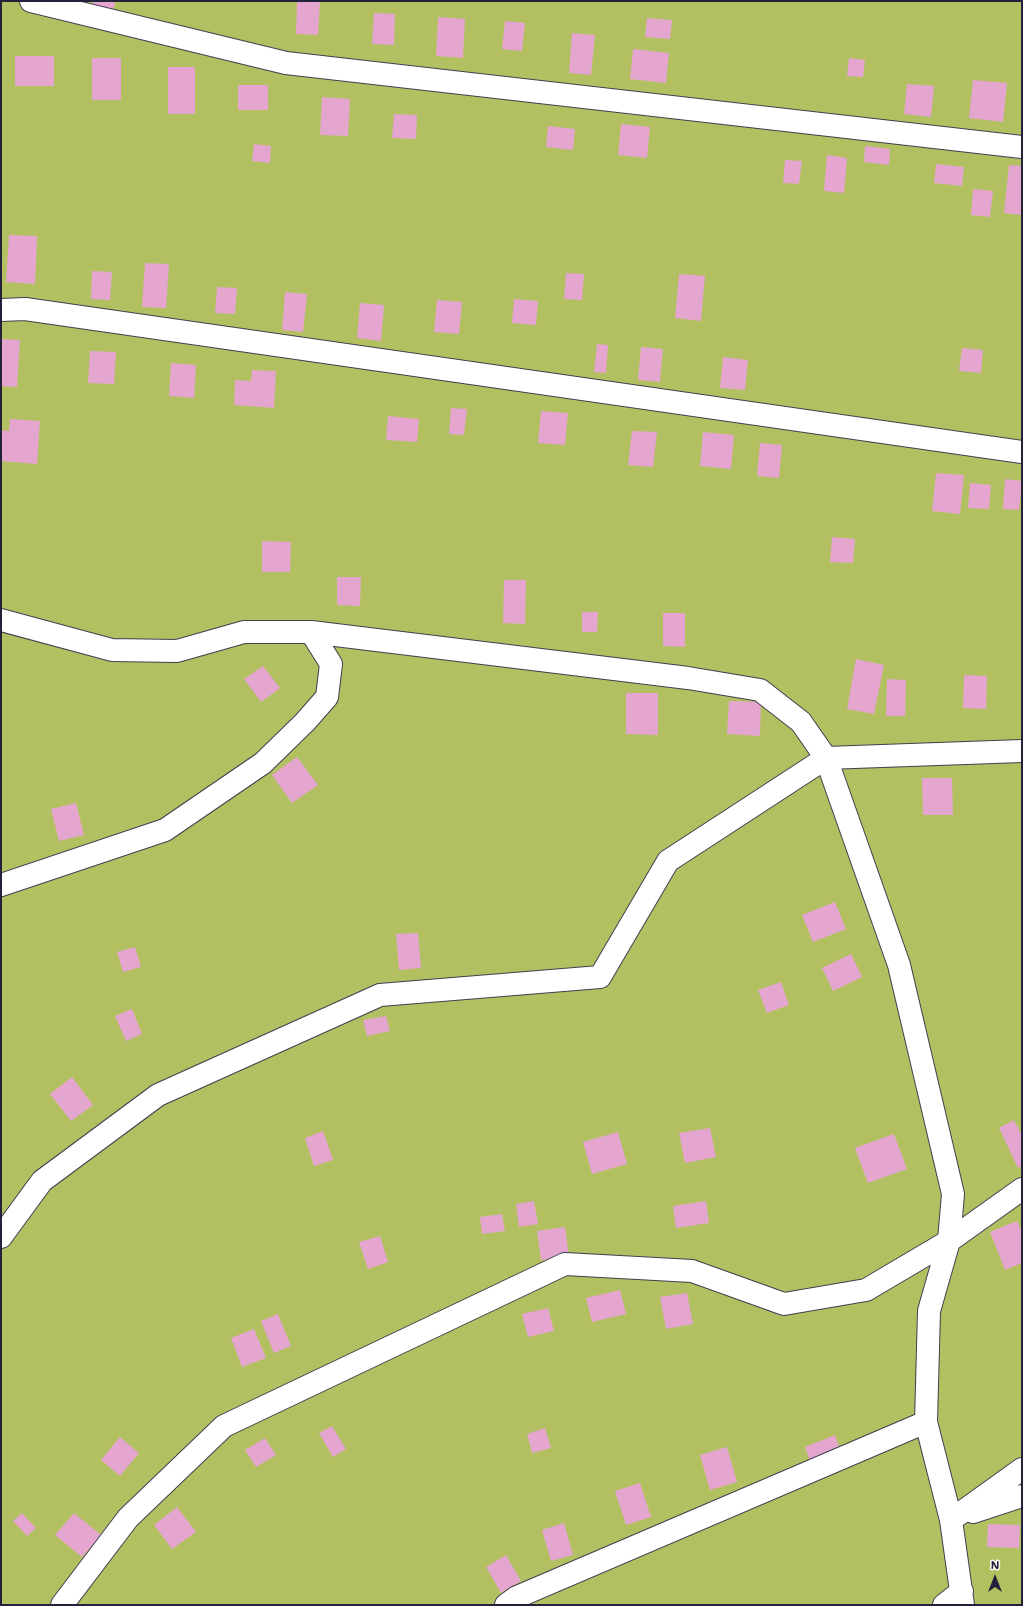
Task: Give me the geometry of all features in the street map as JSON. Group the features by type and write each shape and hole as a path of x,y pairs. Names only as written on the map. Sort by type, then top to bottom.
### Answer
{"lane":[{"path":"31,1 286,63 1022,147"},
{"path":"1,310 25,309 1022,452"},
{"path":"1,620 112,650 177,651 244,632 311,632 688,678 760,690 801,722 826,758 899,965 953,1194 949,1241 929,1311 926,1422 951,1520 962,1598 944,1605"},
{"path":"1,885 165,830 263,762 305,722 327,697 331,664 311,632"},
{"path":"1,1237 42,1181 158,1095 380,995 600,977 668,861 826,758 1022,751"},
{"path":"62,1605 128,1518 224,1426 565,1264 692,1271 784,1304 866,1290 949,1241 1022,1189"},
{"path":"506,1605 516,1597 926,1422"},
{"path":"951,1520 1022,1469"},
{"path":"951,1520 1022,1496"}],"green space":[{"path":"1,1 1022,1 1022,1605 1,1605"}],"building":[{"path":"93,1 115,1 113,12 92,7"},
{"path":"297,1 320,1 318,35 296,34"},
{"path":"374,13 395,14 394,45 372,44"},
{"path":"438,17 465,19 463,58 436,56"},
{"path":"647,18 672,20 670,39 645,37"},
{"path":"505,21 525,23 522,51 502,49"},
{"path":"572,33 595,35 591,75 569,73"},
{"path":"633,49 669,53 666,83 630,79"},
{"path":"15,56 54,56 54,86 15,86"},
{"path":"92,58 121,58 121,100 92,100"},
{"path":"849,58 865,60 863,77 847,76"},
{"path":"168,67 195,67 195,114 168,114"},
{"path":"973,80 1007,83 1003,122 969,118"},
{"path":"907,84 934,86 931,117 904,114"},
{"path":"238,85 268,85 268,110 238,110"},
{"path":"322,97 350,99 348,136 320,135"},
{"path":"394,114 417,115 416,139 392,138"},
{"path":"621,124 650,127 647,158 618,155"},
{"path":"548,126 575,129 573,150 546,147"},
{"path":"254,144 271,146 270,163 252,161"},
{"path":"865,146 890,149 889,165 864,162"},
{"path":"827,155 847,158 844,193 824,191"},
{"path":"785,160 802,161 799,184 783,183"},
{"path":"936,164 964,167 962,186 934,183"},
{"path":"1009,165 1022,166 1022,215 1004,213"},
{"path":"973,189 993,191 990,217 971,215"},
{"path":"9,235 37,236 35,284 6,282"},
{"path":"145,263 169,264 166,308 142,307"},
{"path":"92,271 112,272 110,300 91,299"},
{"path":"566,273 584,274 582,300 564,299"},
{"path":"679,274 705,276 701,321 675,318"},
{"path":"217,287 237,288 235,314 215,313"},
{"path":"285,292 307,294 303,332 282,330"},
{"path":"514,299 538,301 536,325 512,323"},
{"path":"437,300 462,302 459,334 434,332"},
{"path":"360,303 384,305 381,341 357,338"},
{"path":"1,339 20,340 17,387 1,386"},
{"path":"597,344 608,345 606,373 594,372"},
{"path":"641,347 663,349 660,382 638,380"},
{"path":"962,348 983,350 981,373 959,371"},
{"path":"90,351 116,352 114,384 88,383"},
{"path":"723,357 748,360 745,390 720,388"},
{"path":"171,363 196,365 194,398 169,396"},
{"path":"252,370 276,371 274,408 234,405 235,380 251,381"},
{"path":"451,408 467,409 464,435 449,434"},
{"path":"541,411 568,413 565,445 538,443"},
{"path":"388,416 419,419 417,442 386,440"},
{"path":"10,419 40,421 37,464 1,461 1,430 9,431"},
{"path":"632,431 657,432 653,467 628,465"},
{"path":"703,432 734,435 731,469 700,466"},
{"path":"760,443 782,445 779,478 757,476"},
{"path":"936,473 964,475 960,514 932,511"},
{"path":"1005,479 1022,481 1019,510 1003,509"},
{"path":"970,483 991,485 989,509 968,508"},
{"path":"832,537 855,539 853,563 830,562"},
{"path":"262,541 291,542 290,572 262,572"},
{"path":"337,577 361,577 360,606 337,605"},
{"path":"504,580 526,580 525,624 503,623"},
{"path":"582,612 598,612 597,632 582,632"},
{"path":"663,613 685,613 685,647 663,646"},
{"path":"856,659 884,665 874,714 847,709"},
{"path":"263,666 280,688 261,702 244,679"},
{"path":"964,675 987,676 986,709 963,708"},
{"path":"887,679 906,680 905,716 886,716"},
{"path":"626,693 658,693 658,735 626,734"},
{"path":"729,701 761,702 760,736 727,734"},
{"path":"297,757 318,785 292,803 272,775"},
{"path":"922,778 952,778 953,815 923,815"},
{"path":"76,803 84,835 59,841 51,809"},
{"path":"835,902 846,929 813,942 802,915"},
{"path":"418,933 421,968 399,970 396,934"},
{"path":"135,947 141,967 123,972 117,952"},
{"path":"851,954 862,977 833,991 822,968"},
{"path":"781,982 789,1005 767,1013 758,990"},
{"path":"132,1009 142,1034 126,1041 115,1016"},
{"path":"386,1016 390,1031 367,1036 363,1020"},
{"path":"72,1077 93,1105 71,1121 50,1094"},
{"path":"1014,1120 1022,1136 1022,1166 1018,1168 999,1128"},
{"path":"710,1128 716,1157 685,1163 679,1133"},
{"path":"323,1131 333,1160 314,1166 305,1138"},
{"path":"618,1132 627,1164 592,1174 583,1142"},
{"path":"894,1134 907,1169 868,1183 855,1148"},
{"path":"534,1201 538,1224 519,1227 516,1204"},
{"path":"706,1201 709,1223 676,1228 673,1206"},
{"path":"502,1214 505,1231 482,1234 480,1217"},
{"path":"1017,1221 1022,1233 1022,1263 1005,1270 990,1232"},
{"path":"565,1227 569,1257 541,1260 537,1231"},
{"path":"380,1236 388,1262 368,1269 359,1242"},
{"path":"620,1290 626,1314 592,1322 586,1298"},
{"path":"687,1293 693,1324 666,1329 660,1297"},
{"path":"548,1308 554,1331 528,1337 522,1314"},
{"path":"278,1314 291,1346 274,1353 261,1321"},
{"path":"254,1329 266,1358 242,1367 231,1338"},
{"path":"332,1426 346,1449 333,1457 319,1433"},
{"path":"545,1428 551,1448 532,1453 527,1434"},
{"path":"835,1435 840,1449 810,1461 805,1447"},
{"path":"120,1437 139,1453 120,1476 101,1460"},
{"path":"265,1438 276,1455 256,1467 245,1450"},
{"path":"727,1447 737,1482 710,1490 700,1455"},
{"path":"640,1483 651,1517 626,1525 615,1491"},
{"path":"177,1507 196,1532 172,1549 154,1525"},
{"path":"22,1513 36,1528 27,1536 13,1521"},
{"path":"74,1513 101,1535 82,1557 55,1535"},
{"path":"564,1523 573,1555 551,1561 542,1530"},
{"path":"988,1524 1020,1525 1019,1548 987,1547"},
{"path":"506,1555 521,1581 501,1593 486,1567"}]}
